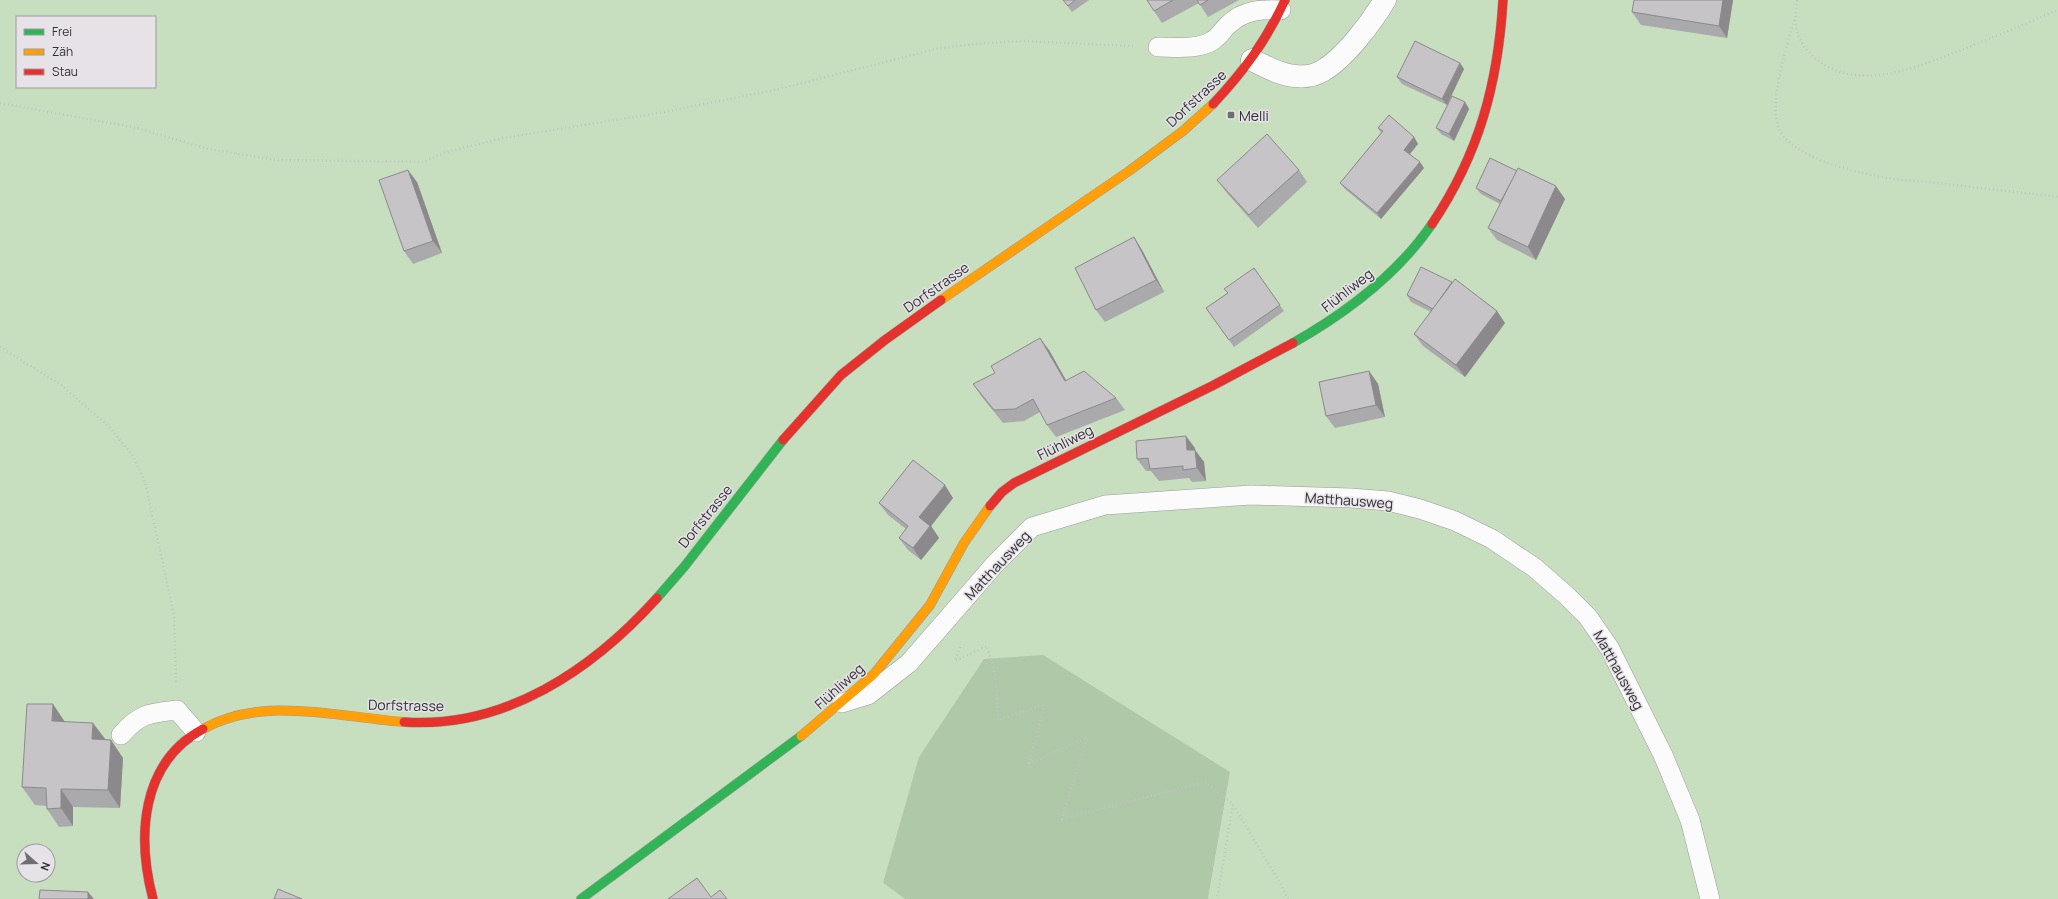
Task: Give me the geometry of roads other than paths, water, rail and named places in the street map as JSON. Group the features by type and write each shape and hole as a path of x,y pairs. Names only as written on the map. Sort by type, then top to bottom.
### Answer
{"street":[{"path":"1252,60 1273,70 1294,76 1308,76 1321,72 1336,61 1385,0"},
{"name":"Flühliweg","path":"581,899 750,776 842,703 890,656 930,604 964,543 1002,492 1014,483 1097,441 1198,394 1285,348 1348,309 1379,283 1403,260 1427,232 1446,204 1477,139 1488,110 1496,78 1502,32 1503,0"},
{"name":"Dorfstrasse","path":"153,899 144,854 143,836 149,801 168,758 178,746 196,732 216,721 244,713 274,711 406,722 446,721 478,716 508,708 550,687 589,662 629,628 667,586 803,415 832,384 867,354 914,319 1130,171 1167,143 1213,104 1234,83 1252,60 1283,5"}],"lane":[{"path":"1158,47 1191,47 1211,42 1222,34 1228,24 1245,14 1283,5"},
{"name":"Matthausweg","path":"842,703 868,696 910,663 994,564 1032,527 1105,505 1251,495 1351,498 1388,501 1420,509 1455,521 1492,539 1535,568 1588,617 1610,649 1663,755 1690,820 1710,899"},
{"path":"121,735 132,722 150,713 177,710 196,732"}],"place":[{"name":"Melli","path":"1231,115"}]}
